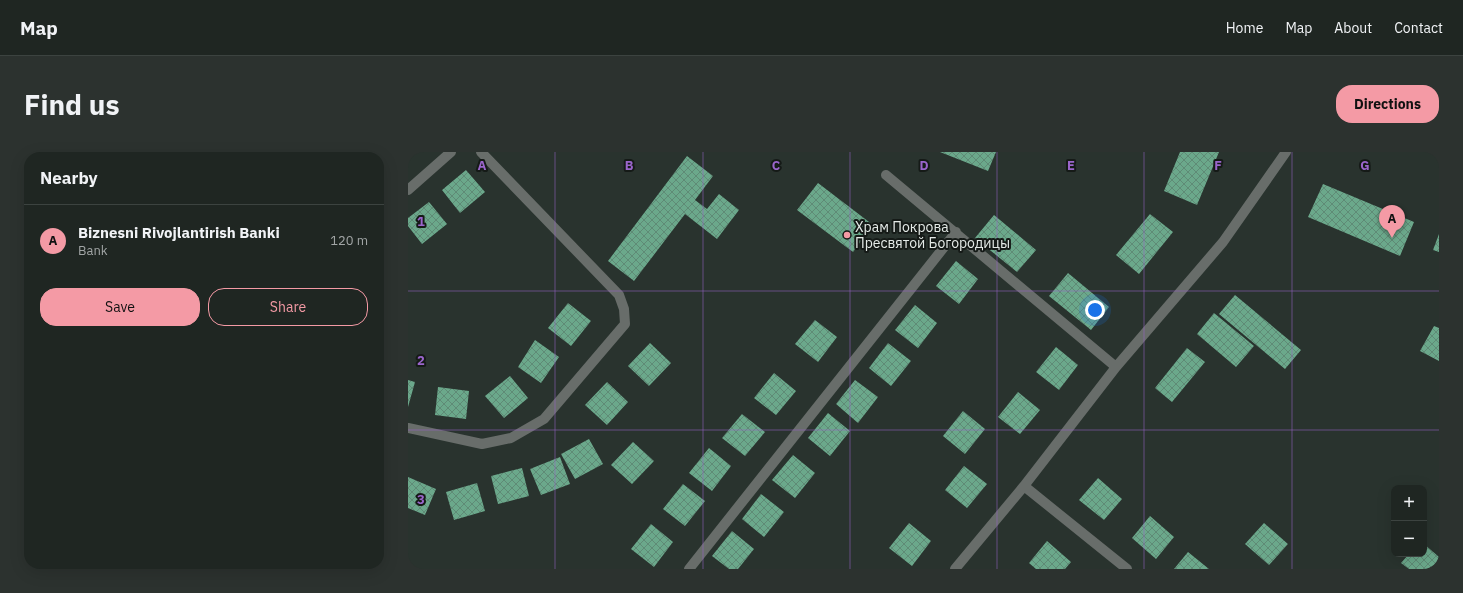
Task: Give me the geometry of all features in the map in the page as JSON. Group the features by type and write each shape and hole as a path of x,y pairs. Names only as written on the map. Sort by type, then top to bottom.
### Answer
{"street":[{"path":"408,190 452,152"},
{"path":"408,428 482,444 511,438 544,419 624,324 624,309 619,295 481,152"},
{"path":"955,569 1024,486 1116,367 1223,242 1286,152"},
{"path":"886,175 1116,367"},
{"path":"689,569 956,232"},
{"path":"1024,486 1127,569"}],"building":[{"path":"940,152 996,152 988,171"},
{"path":"1180,152 1219,152 1197,205 1164,191"},
{"path":"687,156 713,176 695,200 707,209 719,194 739,210 717,239 685,214 634,281 608,261"},
{"path":"466,170 485,192 460,213 442,190"},
{"path":"818,183 873,225 853,252 797,210"},
{"path":"1323,184 1414,222 1400,256 1308,217"},
{"path":"429,202 447,224 422,244 408,226 408,218"},
{"path":"1150,214 1173,232 1139,274 1116,255"},
{"path":"994,215 1036,250 1017,272 975,238"},
{"path":"1439,234 1439,252 1433,250"},
{"path":"956,261 978,279 959,304 936,286"},
{"path":"1068,273 1109,307 1091,330 1049,296"},
{"path":"1235,295 1301,350 1285,369 1219,314"},
{"path":"568,303 591,321 571,346 548,328"},
{"path":"915,305 937,323 918,348 895,330"},
{"path":"1214,313 1254,346 1236,367 1197,334"},
{"path":"815,320 837,337 818,362 795,344"},
{"path":"1434,326 1439,328 1439,361 1420,351"},
{"path":"535,340 559,357 541,383 518,367"},
{"path":"650,343 671,363 649,386 628,366"},
{"path":"888,343 911,361 891,386 869,368"},
{"path":"1056,347 1078,365 1059,390 1036,372"},
{"path":"1187,348 1205,362 1172,402 1155,388"},
{"path":"774,373 796,391 776,415 754,398"},
{"path":"510,376 528,398 504,418 485,396"},
{"path":"408,380 415,382 408,407"},
{"path":"855,380 878,397 858,423 836,404"},
{"path":"607,382 628,402 607,425 585,405"},
{"path":"438,387 469,391 466,419 435,415"},
{"path":"1018,392 1040,410 1020,434 998,417"},
{"path":"963,411 985,429 965,454 943,436"},
{"path":"828,413 850,431 830,456 808,438"},
{"path":"742,414 765,432 745,456 722,438"},
{"path":"589,439 603,464 575,479 561,454"},
{"path":"633,442 654,461 632,484 611,465"},
{"path":"709,448 731,466 712,491 689,473"},
{"path":"793,455 815,473 795,498 772,480"},
{"path":"560,457 570,484 541,495 530,469"},
{"path":"964,466 987,484 967,508 945,490"},
{"path":"522,468 529,496 498,504 491,476"},
{"path":"408,477 436,489 425,515 408,508"},
{"path":"1098,478 1122,499 1104,520 1079,500"},
{"path":"477,483 485,511 454,520 446,492"},
{"path":"683,484 705,501 685,526 663,509"},
{"path":"761,494 784,512 764,537 742,519"},
{"path":"1150,516 1174,537 1156,559 1132,538"},
{"path":"909,523 931,541 912,566 889,548"},
{"path":"1264,523 1288,544 1269,565 1245,544"},
{"path":"651,524 673,542 654,567 631,549"},
{"path":"732,531 754,549 738,569 729,569 712,556"},
{"path":"1047,541 1071,562 1065,569 1036,569 1029,563"},
{"path":"1427,547 1439,557 1439,569 1409,569 1401,563 1406,557 1427,557"},
{"path":"1188,552 1209,569 1174,569"}],"place":[{"name":"Храм Покрова Пресвятой Богородицы","path":"847,235"},
{"name":"Biznesni Rivojlantirish Banki","path":"1392,238"}]}
